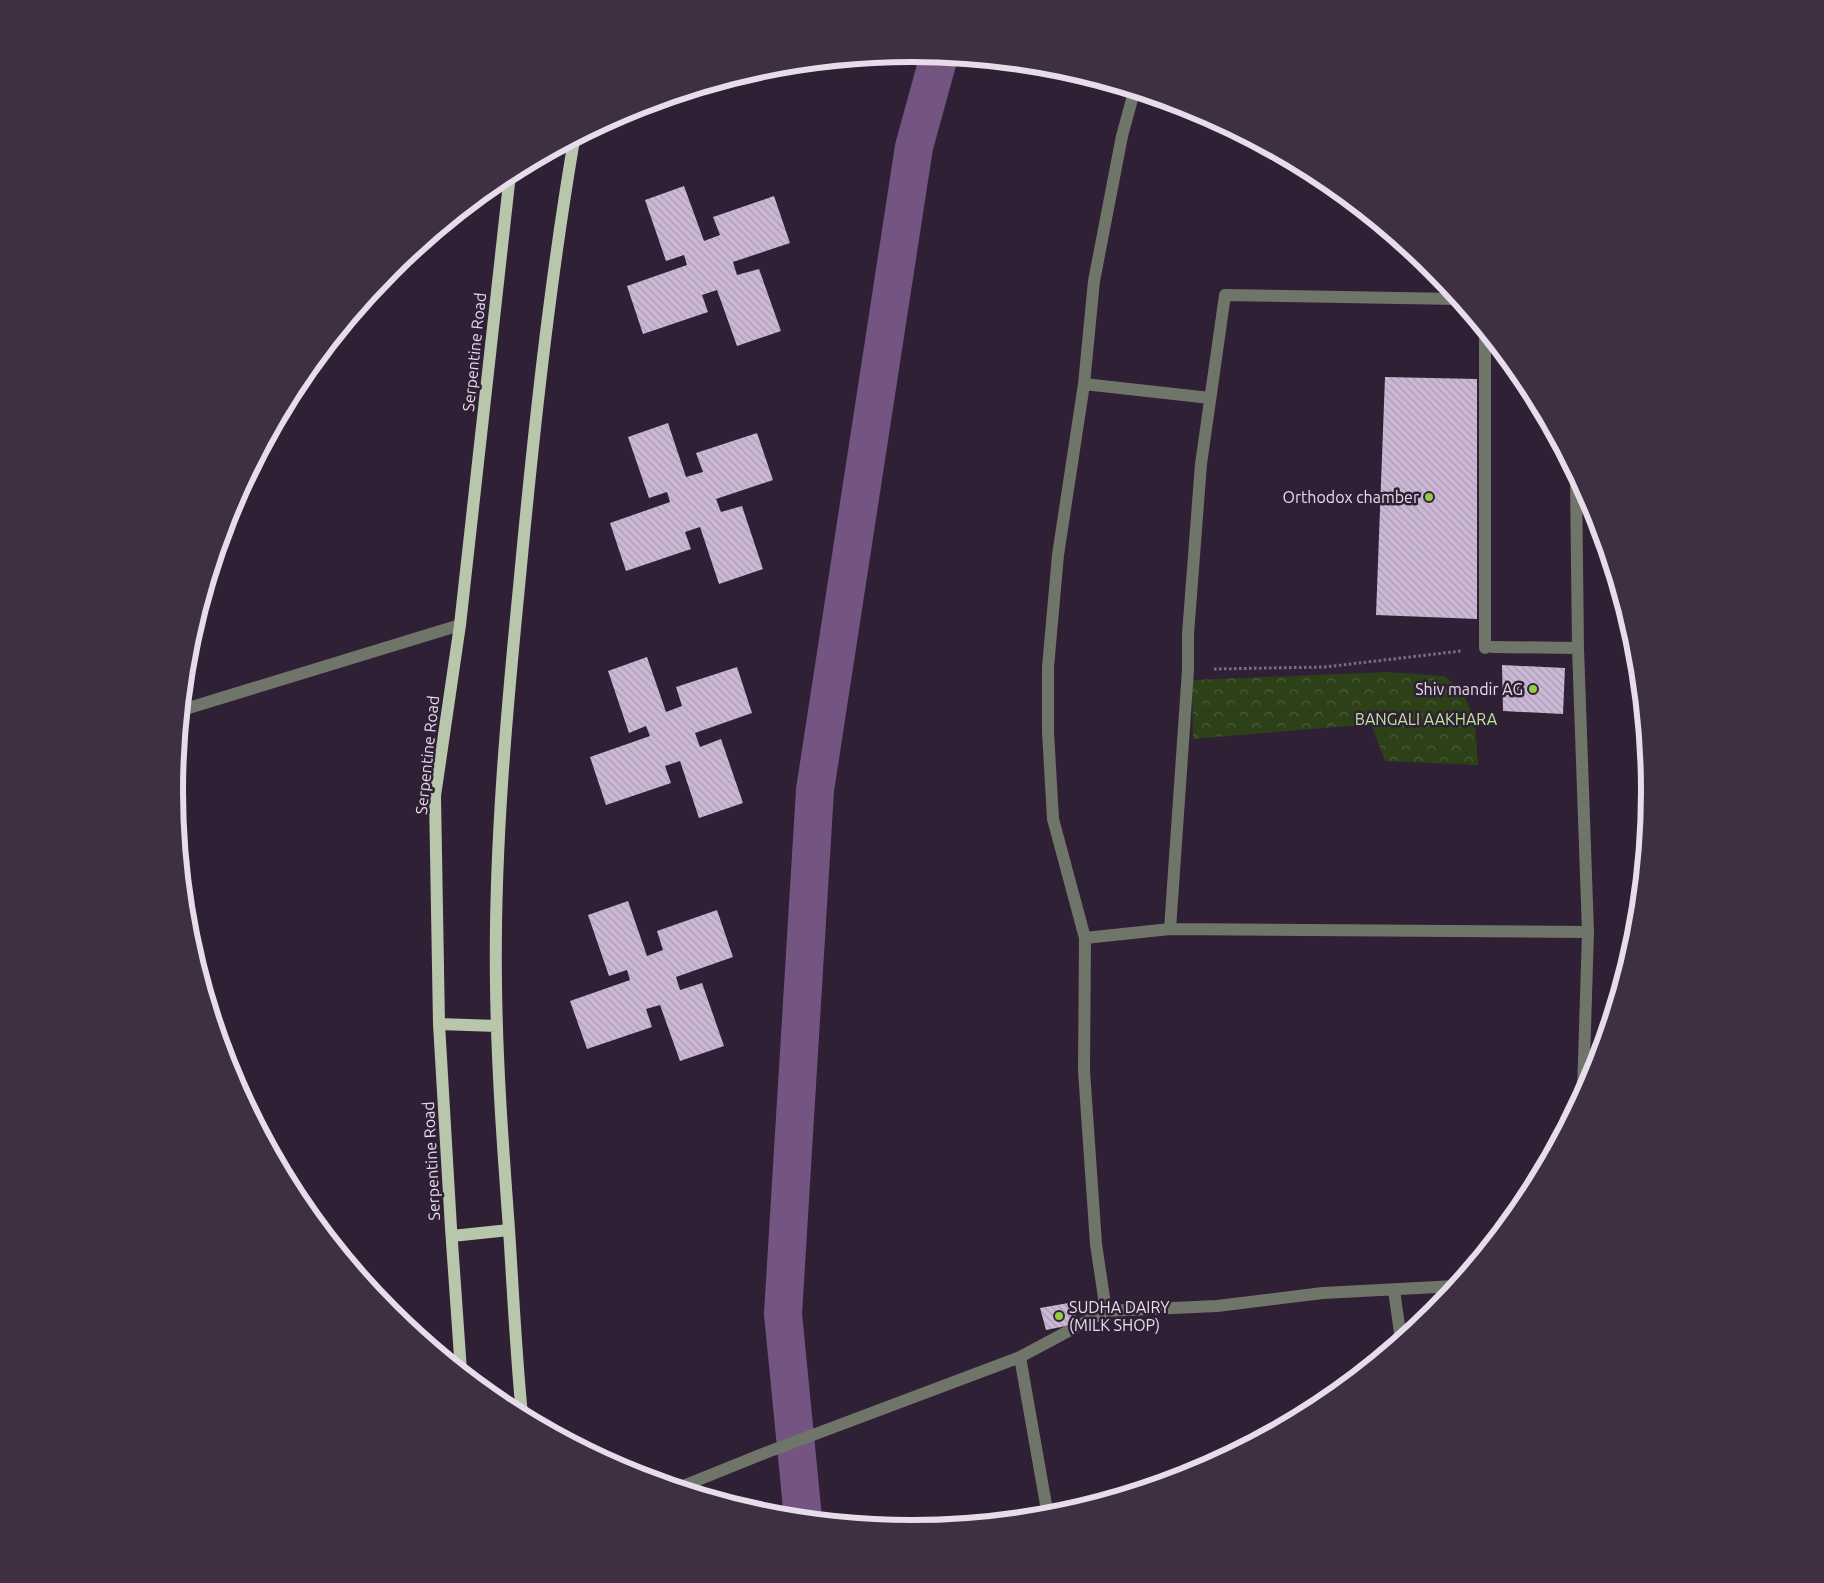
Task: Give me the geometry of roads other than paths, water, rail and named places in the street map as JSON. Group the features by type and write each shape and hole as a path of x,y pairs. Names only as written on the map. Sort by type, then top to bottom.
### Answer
{"main road":[{"path":"521,1406 500,1118 497,1026 497,921 504,737 533,451 564,201 573,147"},
{"name":"Serpentine Road","path":"461,1364 439,1024 435,796 460,626 509,184"},
{"path":"439,1024 497,1026"},
{"path":"452,1236 509,1230"}],"street":[{"path":"1106,1311 1096,1244 1084,1071 1085,938 1053,819 1048,732 1048,667 1058,555 1084,384 1094,282 1122,136 1133,97"},
{"path":"1170,930 1188,670 1188,634 1201,464 1225,295 1449,299"},
{"path":"1485,342 1488,648 1578,648"},
{"path":"1084,384 1210,398"},
{"path":"1576,491 1578,648 1588,932 1584,1075"},
{"path":"188,708 460,626"},
{"path":"1085,938 1170,930 1588,932"},
{"path":"686,1485 765,1452 1020,1357 1106,1311 1217,1306 1323,1293 1446,1287"},
{"path":"1394,1290 1400,1333"},
{"path":"1020,1357 1046,1507"}],"waterway":[{"path":"802,1512 783,1314 815,790 914,147 937,63"}],"place":[{"name":"Orthodox chamber","path":"1429,497"},
{"name":"Shiv mandir AG","path":"1533,689"},
{"name":"SUDHA DAIRY (MILK SHOP)","path":"1059,1316"}],"park label":[{"name":"BANGALI AAKHARA","path":"1426,719"}]}
